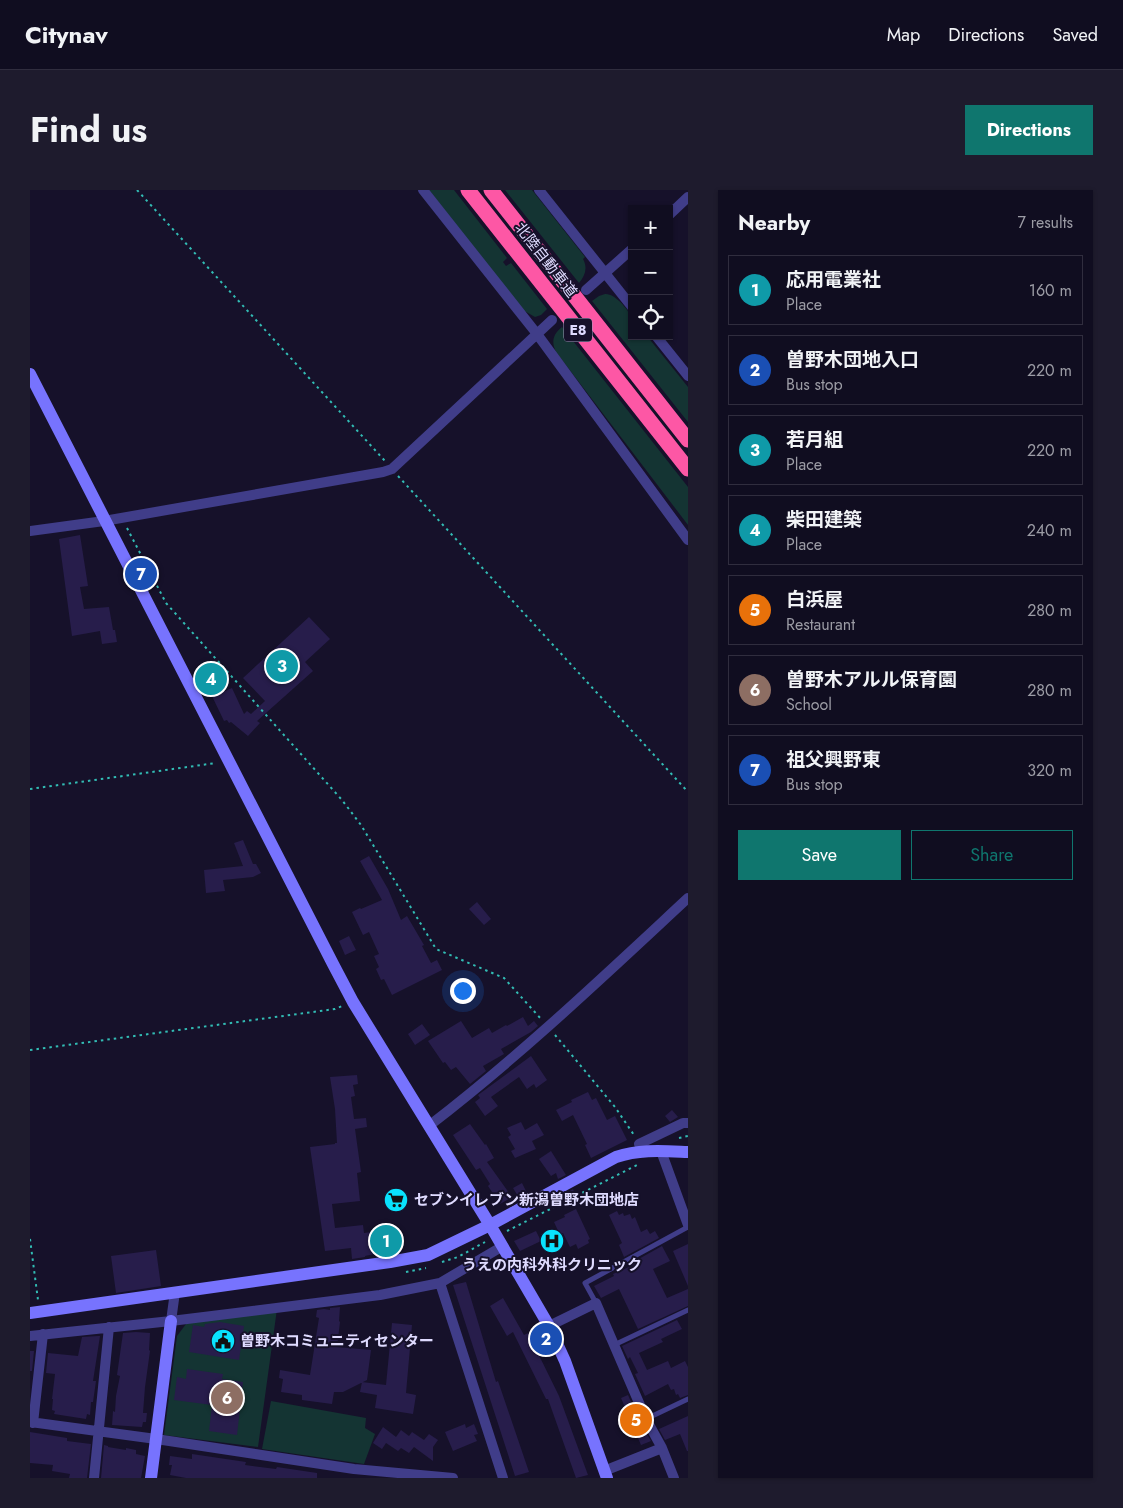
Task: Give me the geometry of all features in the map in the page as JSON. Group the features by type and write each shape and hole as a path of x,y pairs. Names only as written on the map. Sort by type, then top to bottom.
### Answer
{"highway":[{"name":"北陸自動車道","path":"468,190 688,469"},
{"name":"北陸自動車道","path":"491,190 688,440"}],"street":[{"path":"423,190 537,334 688,540"},
{"path":"539,190 628,302"},
{"path":"673,210 688,197"},
{"path":"586,290 631,250"},
{"path":"30,531 104,521 392,469 552,320"},
{"path":"659,340 688,376"},
{"path":"30,374 353,1002 430,1125 549,1326 565,1361 606,1475 662,1448"},
{"path":"430,1125 548,1027 688,898"},
{"path":"639,1144 688,1122"},
{"path":"35,1313 428,1255 490,1225 616,1157 642,1151 688,1152"},
{"path":"661,1151 688,1226"},
{"path":"30,1336 171,1321 380,1294 440,1283 503,1246"},
{"path":"440,1283 502,1478"},
{"path":"151,1478 175,1292"},
{"path":"549,1326 596,1302 646,1419 662,1448 674,1478"},
{"path":"94,1478 109,1327"},
{"path":"42,1334 31,1422 156,1439 354,1473 453,1478"}],"lane":[{"path":"596,1302 585,1283 688,1226"},
{"path":"614,1345 688,1310"},
{"path":"646,1419 688,1400"}],"path":[{"path":"137,190 688,792"},
{"path":"121,517 166,603 342,800 356,818 436,949 504,978 615,1106 639,1144"},
{"path":"30,789 228,761"},
{"path":"30,1050 335,1009 353,1002"},
{"path":"30,1239 35,1313"}],"green space":[{"path":"429,190 454,190 507,258 503,262 506,266 511,263 547,309 541,315 535,317 521,309"},
{"path":"505,190 532,190 585,257 583,259 585,272 579,283"},
{"path":"609,294 623,305 628,312 628,340 650,340 688,387 688,422 592,301 599,296"},
{"path":"562,327 688,487 688,525 556,352 554,338"},
{"path":"277,1309 258,1447 164,1435 177,1336 189,1320"},
{"path":"271,1401 366,1418 365,1428 375,1434 364,1464 262,1449"}],"building":[{"path":"80,535 88,586 80,587 84,609 109,607 117,642 102,644 100,631 72,636 59,539"},
{"path":"309,617 330,639 305,662 313,671 257,721 260,723 248,736 231,722 224,721 199,669 207,665 209,668 212,666 223,692 232,688 244,714 247,711 251,714 265,701 243,678"},
{"path":"243,840 253,864 256,864 261,873 253,877 223,880 225,891 206,893 204,870 243,866 234,843"},
{"path":"369,856 388,889 401,920 407,916 424,945 422,946 431,963 437,960 442,970 392,995 384,979 381,980 376,969 379,967 374,956 379,954 369,932 363,935 352,912 382,900 360,861"},
{"path":"477,902 491,919 484,925 469,909"},
{"path":"349,936 356,950 345,955 339,941"},
{"path":"523,1017 528,1026 534,1021 538,1026 501,1049 504,1054 483,1066 486,1071 470,1084 456,1067 451,1070 445,1062 443,1063 428,1041 461,1021 472,1038 489,1028 492,1033"},
{"path":"422,1024 430,1035 415,1045 408,1034"},
{"path":"531,1056 547,1080 536,1088 534,1084 527,1089 519,1077 491,1097 498,1106 485,1116 475,1102 480,1098 478,1095"},
{"path":"357,1075 358,1084 353,1085 355,1096 351,1097 354,1119 366,1118 367,1127 355,1129 361,1172 357,1173 360,1201 332,1204 335,1228 363,1225 364,1233 391,1229 395,1253 384,1255 384,1252 352,1259 351,1248 325,1251 310,1147 337,1143 335,1109 330,1077"},
{"path":"588,1092 592,1100 596,1098 607,1120 615,1116 627,1140 591,1158 585,1145 587,1144 573,1115 562,1121 556,1110"},
{"path":"672,1110 678,1117 670,1122 665,1116"},
{"path":"521,1122 525,1130 537,1123 544,1135 532,1141 536,1149 515,1158 511,1151 515,1149 508,1137 511,1135 507,1128"},
{"path":"470,1124 486,1144 494,1158 487,1162 512,1197 500,1204 488,1186 490,1184 480,1168 476,1170 453,1135"},
{"path":"551,1151 566,1175 558,1179 556,1173 551,1176 539,1159"},
{"path":"522,1183 527,1193 519,1198 513,1188"},
{"path":"573,1189 575,1194 568,1198 565,1194"},
{"path":"576,1209 590,1239 588,1240 589,1243 578,1249 576,1244 570,1247 563,1233 560,1235 554,1222"},
{"path":"617,1211 619,1215 623,1213 624,1216 630,1214 632,1219 635,1217 641,1232 647,1229 650,1234 655,1231 659,1238 624,1257 619,1245 622,1243 609,1215"},
{"path":"536,1231 541,1241 520,1251 514,1241"},
{"path":"688,1244 688,1286 673,1251"},
{"path":"662,1246 670,1261 653,1269 667,1298 688,1289 688,1306 638,1329 619,1289 601,1298 594,1286 614,1276 613,1274 629,1267 628,1265"},
{"path":"156,1250 161,1286 116,1293 111,1256"},
{"path":"466,1282 496,1382 498,1381 529,1472 515,1476 453,1285"},
{"path":"503,1298 524,1335 528,1333 559,1396 588,1475 576,1478 548,1399 546,1399 513,1332 507,1336 490,1306"},
{"path":"340,1307 337,1347 371,1350 367,1380 343,1392 334,1392 332,1404 302,1400 302,1395 281,1392 283,1379 279,1378 280,1370 310,1375 319,1318 316,1317 317,1310 330,1310 330,1308"},
{"path":"677,1320 682,1329 661,1339 663,1342 639,1353 647,1370 668,1361 671,1368 685,1361 688,1367 688,1395 680,1398 678,1394 676,1395 674,1389 671,1390 668,1384 645,1396 635,1374 638,1373 622,1346"},
{"path":"220,1322 244,1326 239,1360 189,1352 193,1325 204,1327 205,1324"},
{"path":"392,1323 412,1325 406,1393 416,1395 413,1414 375,1408 377,1395 360,1392 362,1382 386,1385"},
{"path":"123,1333 150,1333 150,1351 143,1413 147,1413 146,1422 143,1422 142,1427 112,1425 120,1376 117,1375"},
{"path":"100,1336 93,1381 96,1381 90,1415 87,1414 86,1419 54,1414 52,1399 55,1374 46,1373 48,1353 78,1356 82,1337"},
{"path":"30,1351 34,1351 32,1371 30,1371"},
{"path":"187,1369 223,1374 222,1379 243,1382 237,1435 209,1431 212,1405 174,1400 177,1377 186,1379"},
{"path":"628,1395 651,1441 641,1445 621,1398"},
{"path":"688,1416 687,1451 680,1434 665,1440 659,1429"},
{"path":"465,1424 466,1428 474,1424 478,1434 474,1435 477,1441 453,1451 445,1432"},
{"path":"383,1427 396,1437 401,1430 409,1436 412,1432 424,1440 429,1434 438,1440 433,1447 433,1461 414,1447 409,1453 401,1448 398,1451 386,1443 382,1449 373,1443"},
{"path":"30,1432 67,1438 67,1441 91,1444 87,1478 69,1478 70,1474 52,1471 53,1465 30,1463"},
{"path":"104,1445 126,1450 126,1448 136,1450 136,1454 145,1456 141,1478 101,1478"},
{"path":"192,1454 246,1462 245,1465 276,1469 277,1467 317,1473 317,1478 186,1478 170,1475 172,1465 169,1465 170,1456 192,1459"}],"place":[{"name":"祖父興野東","path":"141,574"},
{"name":"若月組","path":"282,666"},
{"name":"柴田建築","path":"211,679"},
{"name":"セブンイレブン新潟曽野木団地店","path":"396,1200"},
{"name":"応用電業社","path":"386,1241"},
{"name":"うえの内科外科クリニック","path":"552,1241"},
{"name":"曽野木団地入口","path":"546,1339"},
{"name":"曽野木コミュニティセンター","path":"223,1341"},
{"name":"曽野木アルル保育園","path":"227,1398"},
{"name":"白浜屋","path":"636,1420"}]}
